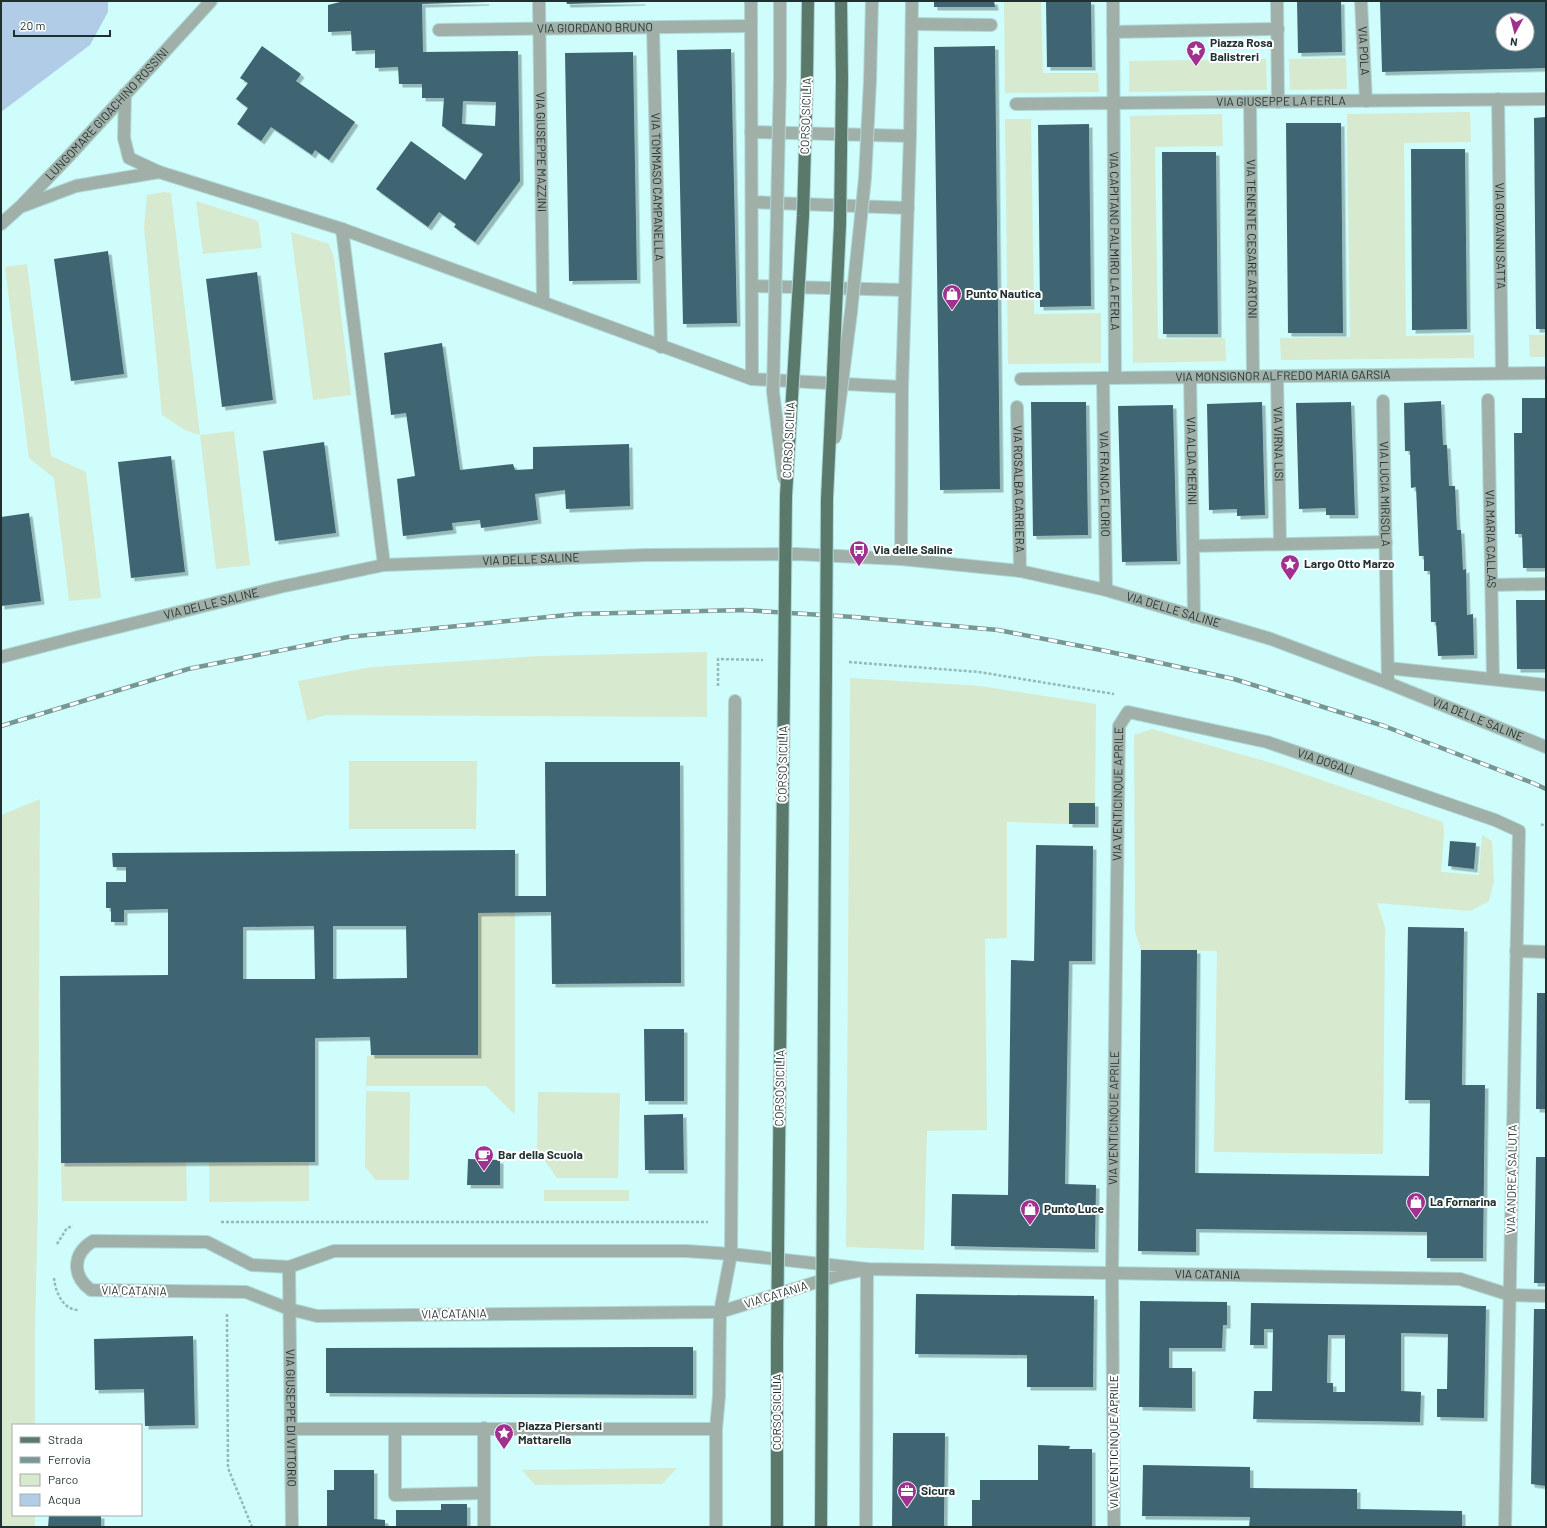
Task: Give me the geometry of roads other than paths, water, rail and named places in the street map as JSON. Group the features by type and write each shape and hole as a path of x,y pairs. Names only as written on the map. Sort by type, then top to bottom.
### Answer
{"main road":[{"name":"CORSO SICILIA","path":"777,1527 777,1345 786,496 803,216 808,1"},
{"path":"822,1527 827,498 840,225 842,1"}],"street":[{"name":"LUNGOMARE GIOACHINO ROSSINI","path":"1,224 21,206 211,1"},
{"name":"VIA GIUSEPPE MAZZINI","path":"539,1 543,302"},
{"path":"751,1 752,379"},
{"path":"780,1 780,77 773,392 786,496"},
{"path":"827,498 851,312 865,178 872,1"},
{"path":"901,559 902,387 910,136 912,1"},
{"name":"VIA CAPITANO PALMIRO LA FERLA","path":"1113,1 1115,378"},
{"path":"1277,1 1278,102"},
{"name":"VIA POLA","path":"1361,1 1366,101"},
{"path":"912,24 992,25"},
{"name":"VIA GIORDANO BRUNO","path":"439,30 751,26"},
{"name":"VIA TOMMASO CAMPANELLA","path":"653,28 661,347"},
{"path":"1113,32 1278,29"},
{"path":"125,94 124,138 129,158 159,172 342,229 543,302 661,347 752,379 902,387"},
{"name":"VIA GIOVANNI SATTA","path":"1498,99 1502,373"},
{"name":"VIA GIUSEPPE LA FERLA","path":"1016,104 1546,99"},
{"name":"VIA TENENTE CESARE ARTONI","path":"1250,102 1253,376"},
{"path":"752,132 910,136"},
{"path":"21,206 76,186 159,172"},
{"path":"752,202 908,208"},
{"path":"342,229 384,565"},
{"path":"752,286 905,290"},
{"name":"VIA MONSIGNOR ALFREDO MARIA GARSIA","path":"1021,379 1546,373"},
{"name":"VIA VIRNA LISI","path":"1277,376 1280,544"},
{"name":"VIA ALDA MERINI","path":"1190,377 1194,617"},
{"name":"VIA FRANCA FLORIO","path":"1102,378 1106,590"},
{"name":"VIA MARIA CALLAS","path":"1488,400 1493,679"},
{"name":"VIA LUCIA MIRISOLA","path":"1383,401 1388,683"},
{"name":"VIA ROSALBA CARRIERA","path":"1017,407 1020,571"},
{"path":"1193,546 1386,542"},
{"name":"VIA DELLE SALINE","path":"1,657 280,587 384,565 654,555 796,554 901,559 1020,571 1106,590 1271,639 1388,683 1546,748"},
{"path":"1492,585 1546,584"},
{"path":"1388,668 1546,685"},
{"path":"716,1527 716,1430 719,1396 720,1312 731,1254 735,701"},
{"name":"VIA DOGALI","path":"1128,712 1267,742 1495,820 1519,831"},
{"name":"VIA VENTICINQUE APRILE","path":"1114,1527 1112,1273 1119,726 1128,712"},
{"name":"VIA ANDREA SALUTA","path":"1505,1527 1519,831"},
{"path":"1516,951 1546,952"},
{"name":"VIA CATANIA","path":"867,1269 836,1276 720,1312 317,1316 289,1309 246,1292 91,1290 80,1280 76,1267 80,1253 93,1241 207,1242 252,1265 289,1267 334,1251 686,1251 731,1254 867,1269 1460,1279 1510,1295 1546,1296"},
{"name":"VIA GIUSEPPE DI VITTORIO","path":"289,1267 292,1527"},
{"path":"866,1527 867,1269"},
{"path":"291,1429 484,1428 716,1430"},
{"path":"484,1428 484,1527"},
{"path":"394,1429 395,1495 484,1493"}],"water":[{"path":"1,1 108,1 108,12 90,45 1,112"}],"railway":[{"path":"1,726 188,669 348,637 577,614 744,610 854,617 998,630 1101,650 1234,679 1384,726 1546,789"}],"place":[{"name":"Piazza Rosa Balistreri","path":"1196,67"},
{"name":"Punto Nautica","path":"952,311"},
{"name":"Via delle Saline","path":"859,567"},
{"name":"Largo Otto Marzo","path":"1290,581"},
{"name":"Bar della Scuola","path":"484,1172"},
{"name":"La Fornarina","path":"1416,1219"},
{"name":"Punto Luce","path":"1030,1226"},
{"name":"Piazza Piersanti Mattarella","path":"504,1450"},
{"name":"Sicura","path":"907,1508"}]}
